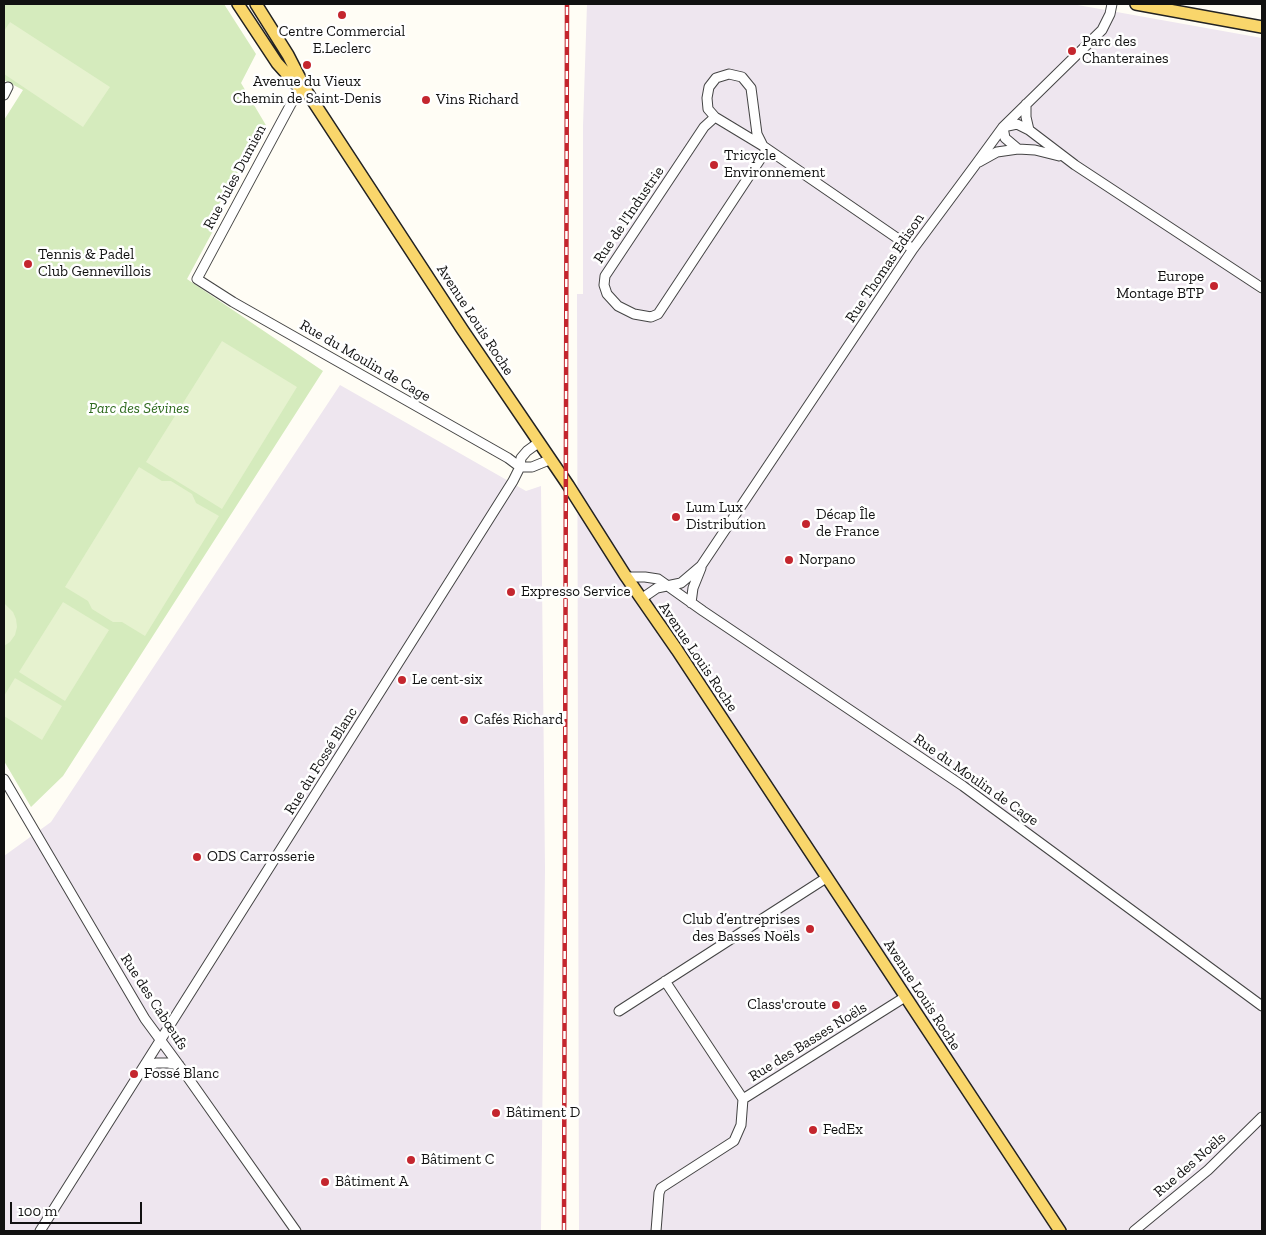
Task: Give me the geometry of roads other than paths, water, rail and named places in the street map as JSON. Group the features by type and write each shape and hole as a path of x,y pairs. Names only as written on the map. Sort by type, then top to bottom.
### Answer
{"main road":[{"name":"Avenue Louis Roche","path":"238,4 277,63 312,100"},
{"name":"Avenue Louis Roche","path":"256,4 281,43 312,100 1060,1231"},
{"path":"1136,4 1262,27"}],"street":[{"name":"Rue Thomas Edison","path":"691,603 693,588 701,566 913,249 1003,127 1102,30 1110,14 1112,4"},
{"path":"765,148 757,134 751,88 742,77 729,74 716,78 710,87 707,98 708,109 715,117 765,148 913,249"},
{"name":"Rue Jules Dumien","path":"197,279 299,88"},
{"path":"1026,104 1029,130"},
{"name":"Rue de l'Industrie","path":"715,117 704,127 605,276 604,285 607,294 618,306 634,314 651,317 658,314 765,148"},
{"path":"1018,148 1005,138 1003,127 1017,124 1029,130 1064,158 1262,288"},
{"path":"976,164 997,152 1018,148 1064,158"},
{"name":"Rue du Moulin de Cage","path":"197,279 233,302 504,456 520,467"},
{"name":"Rue du Fossé Blanc","path":"40,1231 513,481 520,467 521,458 538,443"},
{"path":"520,467 532,467 549,460"},
{"name":"Rue Thomas Edison","path":"668,586 684,581 701,566"},
{"name":"Rue du Moulin de Cage","path":"627,578 653,577 658,579 963,786 1262,1006"},
{"path":"641,598 657,588 668,586"},
{"name":"Rue des Cabœufs","path":"4,779 145,1019 180,1065 296,1231"},
{"path":"619,1011 826,878"},
{"name":"Rue des Basses Noëls","path":"665,981 743,1099 905,997"},
{"path":"143,1069 156,1063 180,1065"},
{"path":"656,1231 659,1192 661,1188 734,1141 741,1125 743,1099"},
{"name":"Rue des Noëls","path":"1134,1231 1208,1170 1262,1117"}],"railway":[{"path":"564,1231 567,4"}],"place":[{"name":"Centre Commercial E.Leclerc","path":"342,15"},
{"name":"Parc des Chanteraines","path":"1072,51"},
{"name":"Avenue du Vieux Chemin de Saint-Denis","path":"307,65"},
{"name":"Vins Richard","path":"426,100"},
{"name":"Tricycle Environnement","path":"714,165"},
{"name":"Tennis & Padel Club Gennevillois","path":"28,264"},
{"name":"Europe Montage BTP","path":"1214,286"},
{"name":"Lum Lux Distribution","path":"676,517"},
{"name":"Décap Île de France","path":"806,524"},
{"name":"Norpano","path":"789,560"},
{"name":"Expresso Service","path":"511,592"},
{"name":"Le cent-six","path":"402,680"},
{"name":"Cafés Richard","path":"464,720"},
{"name":"ODS Carrosserie","path":"197,857"},
{"name":"Club d’entreprises des Basses Noëls","path":"810,929"},
{"name":"Class'croute","path":"836,1005"},
{"name":"Fossé Blanc","path":"134,1074"},
{"name":"Bâtiment D","path":"496,1113"},
{"name":"FedEx","path":"813,1130"},
{"name":"Bâtiment C","path":"411,1160"},
{"name":"Bâtiment A","path":"325,1182"}],"park label":[{"name":"Parc des Sévines","path":"139,409"}]}
